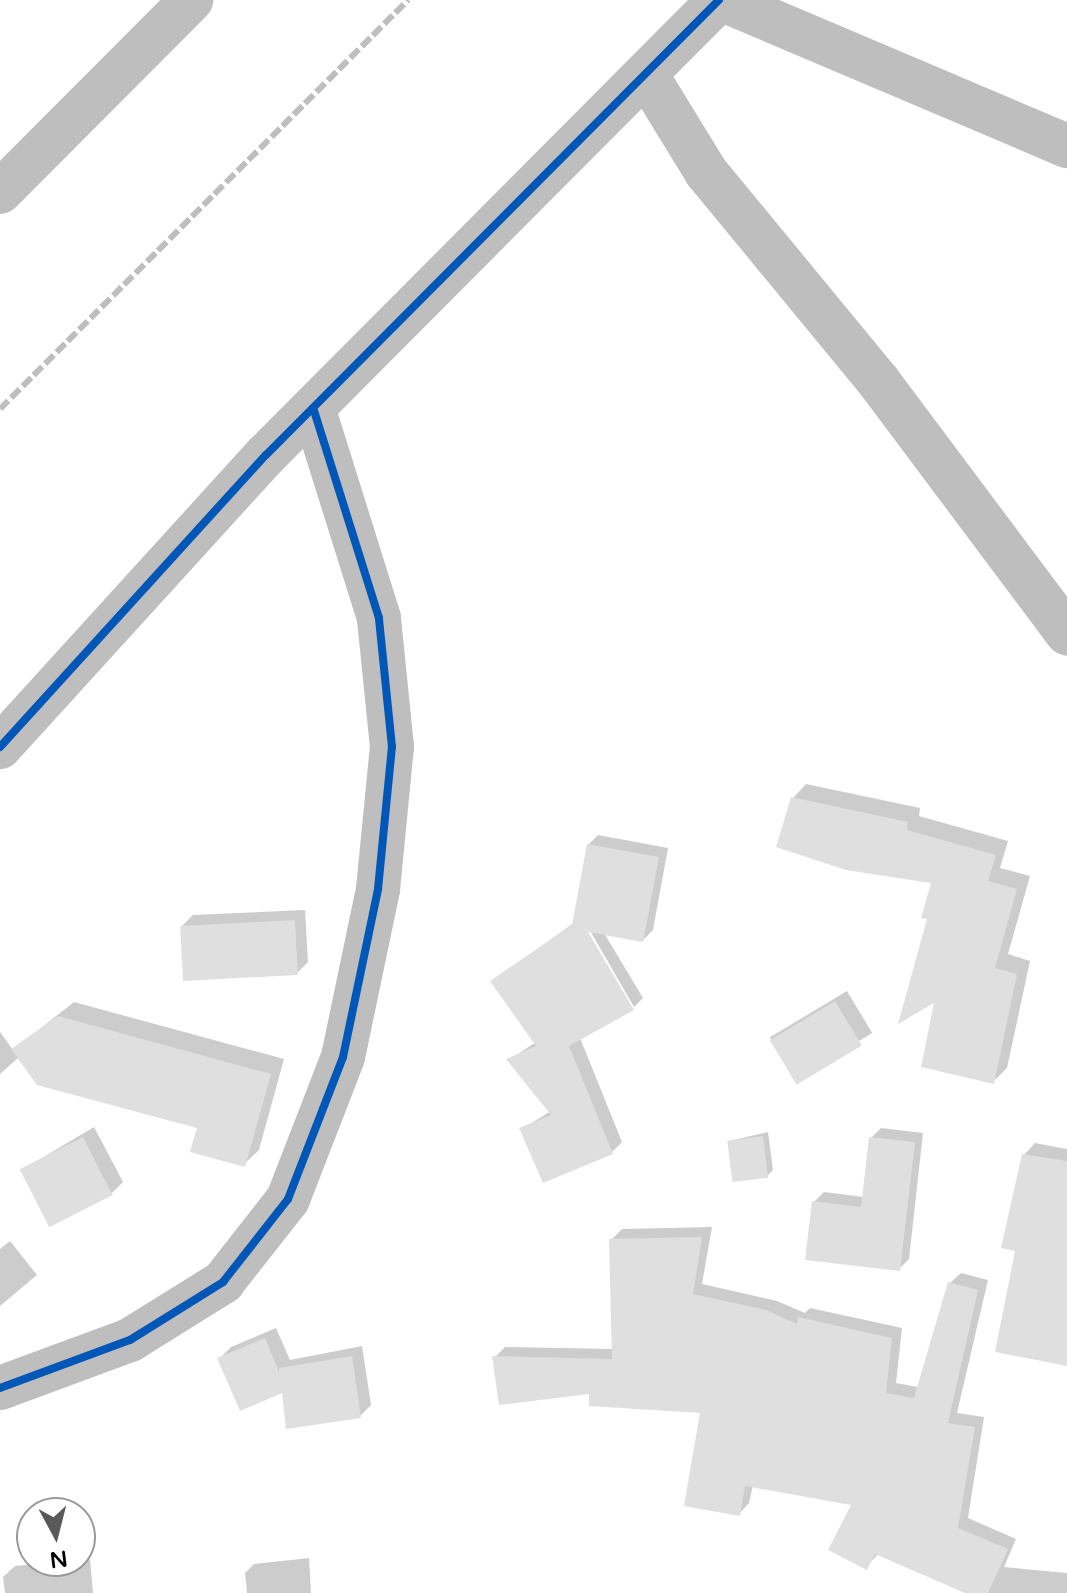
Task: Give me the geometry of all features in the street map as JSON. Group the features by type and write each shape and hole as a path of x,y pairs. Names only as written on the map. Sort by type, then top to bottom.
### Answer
{"street":[{"path":"0,192 191,0"},
{"path":"0,747 313,408 721,0 1067,146"},
{"path":"646,74 706,172 879,382 1067,633"},
{"path":"0,1388 130,1340 223,1282 288,1199 343,1057 378,889 392,747 379,618 313,408"}],"building":[{"path":"791,797 908,822 907,830 996,855 988,881 1017,889 995,968 1017,974 994,1084 921,1067 934,1003 898,1024 927,919 921,918 931,883 846,870 776,847"},
{"path":"587,844 659,857 643,942 588,932 634,1010 569,1046 613,1154 543,1183 519,1128 551,1115 506,1059 536,1046 490,981 572,925"},
{"path":"295,920 298,975 183,981 180,926"},
{"path":"835,1001 862,1046 797,1085 770,1040"},
{"path":"58,1016 271,1074 245,1167 190,1152 197,1128 37,1085 11,1049"},
{"path":"763,1136 768,1178 732,1182 727,1140"},
{"path":"83,1137 113,1195 49,1227 20,1169"},
{"path":"869,1137 915,1142 900,1271 805,1260 812,1201 861,1207"},
{"path":"1022,1154 1067,1161 1067,1366 995,1352 1015,1251 1001,1248"},
{"path":"702,1237 693,1294 766,1310 797,1324 798,1317 892,1338 886,1393 914,1398 948,1282 978,1290 948,1423 975,1427 958,1528 1008,1549 988,1593 965,1593 875,1554 867,1570 828,1550 851,1505 745,1486 740,1516 684,1506 700,1413 589,1406 589,1394 499,1405 492,1356 612,1359 609,1239"},
{"path":"265,1338 279,1372 279,1368 352,1356 361,1418 286,1429 282,1393 240,1411 217,1358"}],"railway":[{"path":"0,409 408,0"}],"cycle path":[{"path":"0,747 266,455 719,0"},
{"path":"0,1388 130,1340 223,1282 288,1199 343,1057 378,889 392,747 379,618 313,408"}]}
